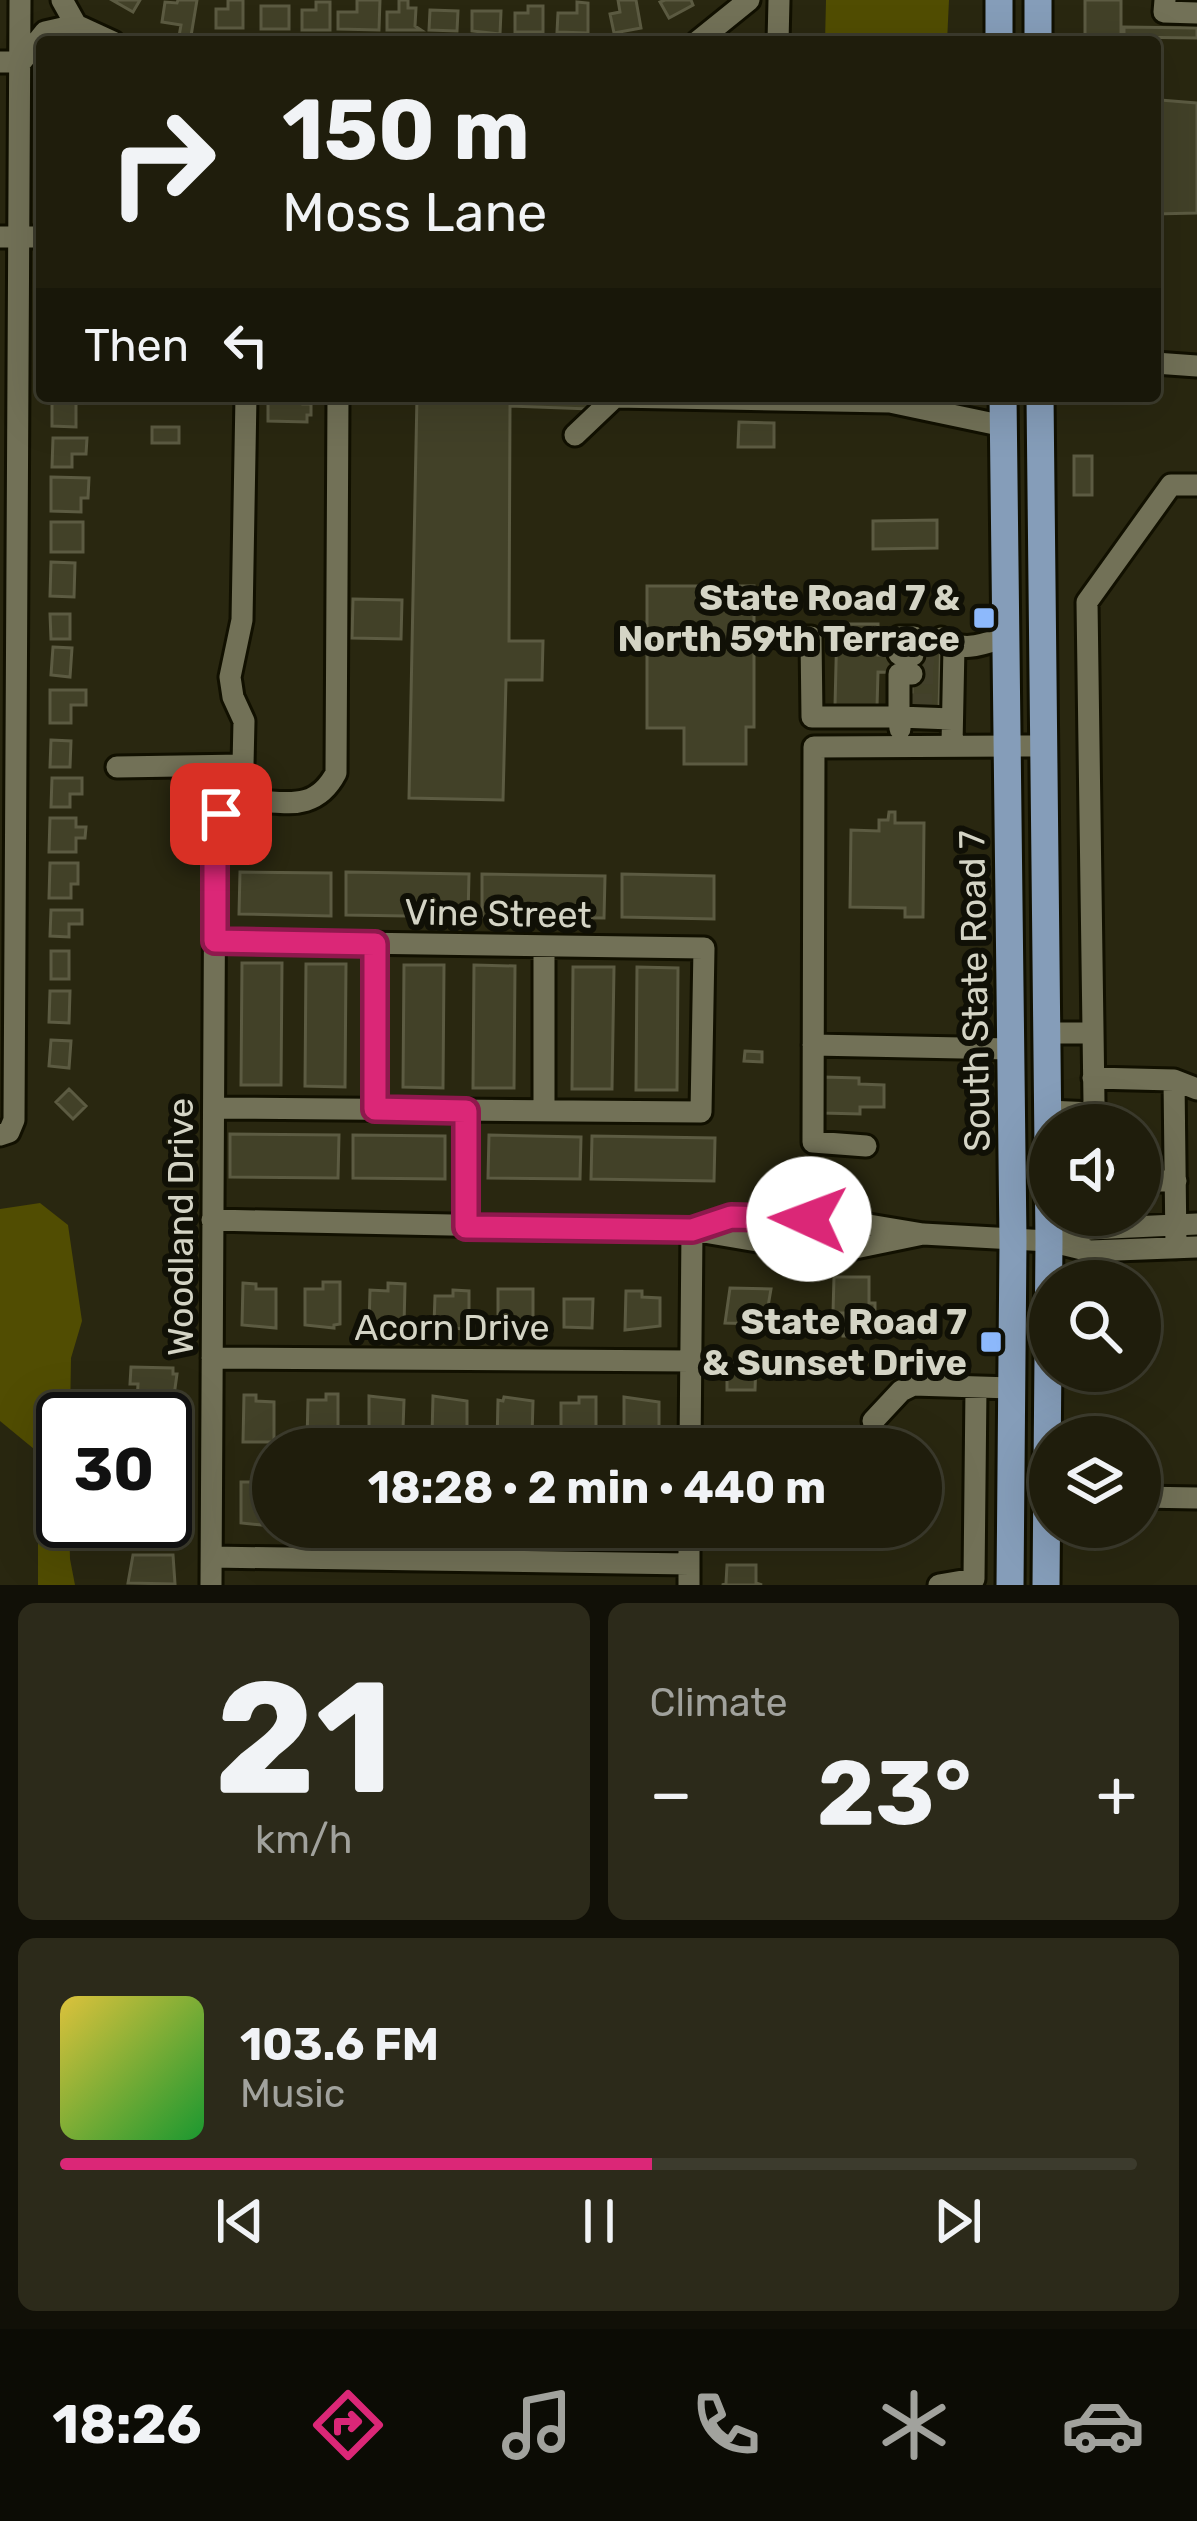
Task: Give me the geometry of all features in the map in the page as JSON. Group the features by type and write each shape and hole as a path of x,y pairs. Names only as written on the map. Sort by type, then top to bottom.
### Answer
{"main road":[{"path":"999,0 999,36"},
{"path":"1038,0 1038,36"},
{"name":"South State Road 7","path":"1003,402 1013,1241 1010,1583"},
{"name":"South State Road 7","path":"1040,402 1047,1104"},
{"name":"South State Road 7","path":"1048,1416 1049,1236"},
{"name":"South State Road 7","path":"1046,1585 1047,1548"}],"street":[{"path":"4,1134 14,1120 7,937 10,404 21,237 10,62 20,0"},
{"path":"62,0 76,25 100,36"},
{"path":"704,36 749,0"},
{"path":"778,36 779,0"},
{"path":"1165,0 1164,12 1197,13"},
{"path":"40,36 76,25"},
{"path":"10,62 36,40"},
{"path":"1161,363 1197,366"},
{"path":"117,767 243,765 244,721 230,677 242,620 246,402"},
{"path":"215,941 215,832 221,814 238,802 304,803 326,793 336,773 338,402"},
{"path":"575,435 610,402"},
{"path":"899,402 1004,426"},
{"path":"1092,1104 1088,602 1171,485 1197,485"},
{"path":"777,637 811,637 812,717 908,684 947,678 974,647 1005,637"},
{"path":"947,678 952,746"},
{"path":"900,745 908,684"},
{"path":"866,1146 813,1142 814,746 1043,746"},
{"name":"Vine Street","path":"215,941 704,949 701,1112 544,1111"},
{"name":"Woodland Drive","path":"211,1585 215,941"},
{"path":"375,944 375,1109"},
{"path":"214,1108 544,1111 544,946"},
{"path":"1046,1033 1093,1033"},
{"path":"813,1045 1011,1048"},
{"path":"1093,1078 1174,1080 1197,1088"},
{"path":"692,1230 731,1217 827,1220 1013,1241 1049,1241 1089,1229 1186,1236 1176,1181 1174,1080"},
{"path":"466,1111 466,1227"},
{"path":"1161,1181 1176,1181"},
{"path":"212,1220 692,1230 808,1248 856,1248 923,1234"},
{"path":"808,1248 827,1220"},
{"path":"690,1428 692,1230"},
{"name":"Acorn Drive","path":"212,1358 691,1361"},
{"path":"873,1421 913,1385 1012,1388"},
{"path":"974,1579 976,1388"},
{"path":"1161,1497 1197,1498"},
{"path":"212,1558 689,1574"},
{"path":"939,1585 974,1579 1010,1583"}],"shaded area":[{"path":"826,0 949,0 947,36 825,36"},
{"path":"40,1203 68,1225 82,1321 71,1358 70,1392 36,1392 36,1454 0,1421 0,1209"},
{"path":"38,1548 70,1548 75,1585 38,1585"}],"building":[{"path":"112,0 140,0 133,12"},
{"path":"197,0 191,36 179,36 181,25 162,22 165,2"},
{"path":"228,0 243,0 243,28 216,28 216,9 228,9"},
{"path":"357,0 380,0 379,30 338,29 338,12 357,12"},
{"path":"399,0 408,0 408,8 416,8 415,26 421,30 387,30 387,12 399,12"},
{"path":"618,0 636,0 641,28 614,33 610,14 620,12"},
{"path":"691,0 693,5 669,18 660,2"},
{"path":"1085,0 1121,0 1121,36 1085,36"},
{"path":"316,2 330,2 330,30 302,30 302,10 316,10"},
{"path":"577,2 588,3 588,33 557,32 558,13 577,13"},
{"path":"261,6 289,6 289,29 261,29"},
{"path":"528,6 543,6 543,32 515,32 515,13 528,13"},
{"path":"430,10 458,11 457,31 429,30"},
{"path":"472,11 501,11 500,34 472,31"},
{"path":"1124,27 1197,28 1197,38 1124,36"},
{"path":"1161,100 1197,103 1197,213 1161,214"},
{"path":"52,402 76,402 76,427 52,426"},
{"path":"268,402 311,404 307,422 268,421"},
{"path":"417,402 589,402 589,409 510,406 509,641 543,641 542,680 506,680 503,800 409,798"},
{"path":"739,422 774,423 774,447 738,447"},
{"path":"152,427 179,427 179,443 152,443"},
{"path":"53,438 87,438 86,454 72,454 72,467 52,467"},
{"path":"1074,456 1092,456 1092,495 1074,495"},
{"path":"51,477 89,478 88,498 81,498 81,512 51,511"},
{"path":"937,520 937,548 873,549 873,521"},
{"path":"51,522 83,522 83,552 51,552"},
{"path":"51,562 75,563 74,597 50,596"},
{"path":"647,586 754,586 754,727 746,727 746,764 684,764 684,728 647,728"},
{"path":"353,599 402,600 401,639 352,638"},
{"path":"50,614 70,614 70,639 51,639"},
{"path":"837,624 878,624 878,655 913,655 913,634 941,634 939,710 912,709 912,673 878,672 877,707 835,706"},
{"path":"53,647 72,648 70,677 51,675"},
{"path":"50,690 86,690 86,705 71,705 71,723 50,723"},
{"path":"51,740 71,741 70,767 50,767"},
{"path":"52,778 82,778 82,794 70,794 70,807 51,807"},
{"path":"889,812 895,812 895,823 924,823 923,917 905,917 905,908 850,907 851,830 879,831 879,820 888,820"},
{"path":"50,818 76,818 76,827 86,827 85,838 76,838 76,852 49,852"},
{"path":"50,863 78,863 78,884 71,884 71,898 49,898"},
{"path":"240,872 331,873 331,916 239,914"},
{"path":"346,872 469,874 468,917 346,915"},
{"path":"482,874 605,876 604,918 482,917"},
{"path":"622,874 714,876 714,919 622,917"},
{"path":"51,910 82,910 82,924 69,924 69,937 50,936"},
{"path":"51,951 69,951 69,979 51,979"},
{"path":"242,963 282,963 281,1085 241,1085"},
{"path":"306,964 346,964 345,1087 305,1086"},
{"path":"404,965 444,965 443,1088 403,1087"},
{"path":"474,965 515,966 514,1088 473,1088"},
{"path":"573,967 614,967 612,1089 572,1089"},
{"path":"637,967 678,968 677,1090 636,1090"},
{"path":"50,991 70,991 69,1023 49,1022"},
{"path":"51,1040 71,1041 69,1068 49,1066"},
{"path":"745,1051 762,1052 762,1062 744,1061"},
{"path":"823,1077 859,1078 859,1084 884,1085 884,1107 860,1107 860,1114 823,1113"},
{"path":"69,1089 86,1106 73,1119 56,1102"},
{"path":"230,1134 339,1135 338,1178 230,1177"},
{"path":"353,1135 445,1136 445,1179 353,1178"},
{"path":"489,1135 581,1137 580,1179 488,1178"},
{"path":"592,1136 715,1138 714,1181 591,1179"},
{"path":"834,1277 869,1277 869,1303 875,1303 875,1318 869,1318 869,1336 843,1336 844,1313 833,1313"},
{"path":"323,1282 340,1282 340,1324 334,1328 305,1325 305,1289 323,1289"},
{"path":"243,1283 276,1289 276,1328 242,1325"},
{"path":"388,1283 405,1284 404,1326 398,1330 369,1326 370,1290 388,1291"},
{"path":"730,1288 771,1289 765,1324 725,1323"},
{"path":"498,1289 533,1289 533,1324 498,1330"},
{"path":"453,1290 469,1291 469,1330 434,1325 435,1296 453,1296"},
{"path":"626,1291 660,1298 660,1326 625,1330"},
{"path":"564,1299 593,1299 592,1328 564,1327"},
{"path":"727,1361 756,1362 755,1390 727,1390"},
{"path":"131,1367 173,1368 177,1374 175,1392 138,1392 138,1384 130,1384"},
{"path":"326,1394 338,1394 338,1428 307,1428 308,1400 326,1400"},
{"path":"244,1395 274,1402 274,1428 252,1428 252,1442 243,1442"},
{"path":"369,1396 404,1400 403,1428 369,1428"},
{"path":"433,1396 467,1401 467,1428 432,1428"},
{"path":"504,1397 533,1401 532,1428 497,1428 498,1400"},
{"path":"579,1397 596,1397 596,1428 561,1428 561,1403 579,1403"},
{"path":"624,1397 659,1402 659,1428 624,1428"},
{"path":"241,1482 252,1482 252,1524 241,1523"},
{"path":"133,1555 173,1555 175,1584 128,1583"},
{"path":"727,1565 756,1565 756,1583 762,1585 722,1585"}],"tunnel":[{"path":"913,655 940,655"},
{"path":"912,674 939,674"},
{"path":"911,704 939,704"}],"place":[{"name":"State Road 7 & North 59th Terrace","path":"984,618"},
{"name":"State Road 7 & Sunset Drive","path":"991,1342"}],"route":[{"path":"221,814 215,832 215,941 375,944 375,1109 466,1111 466,1227 692,1230 731,1217 809,1219"}]}
